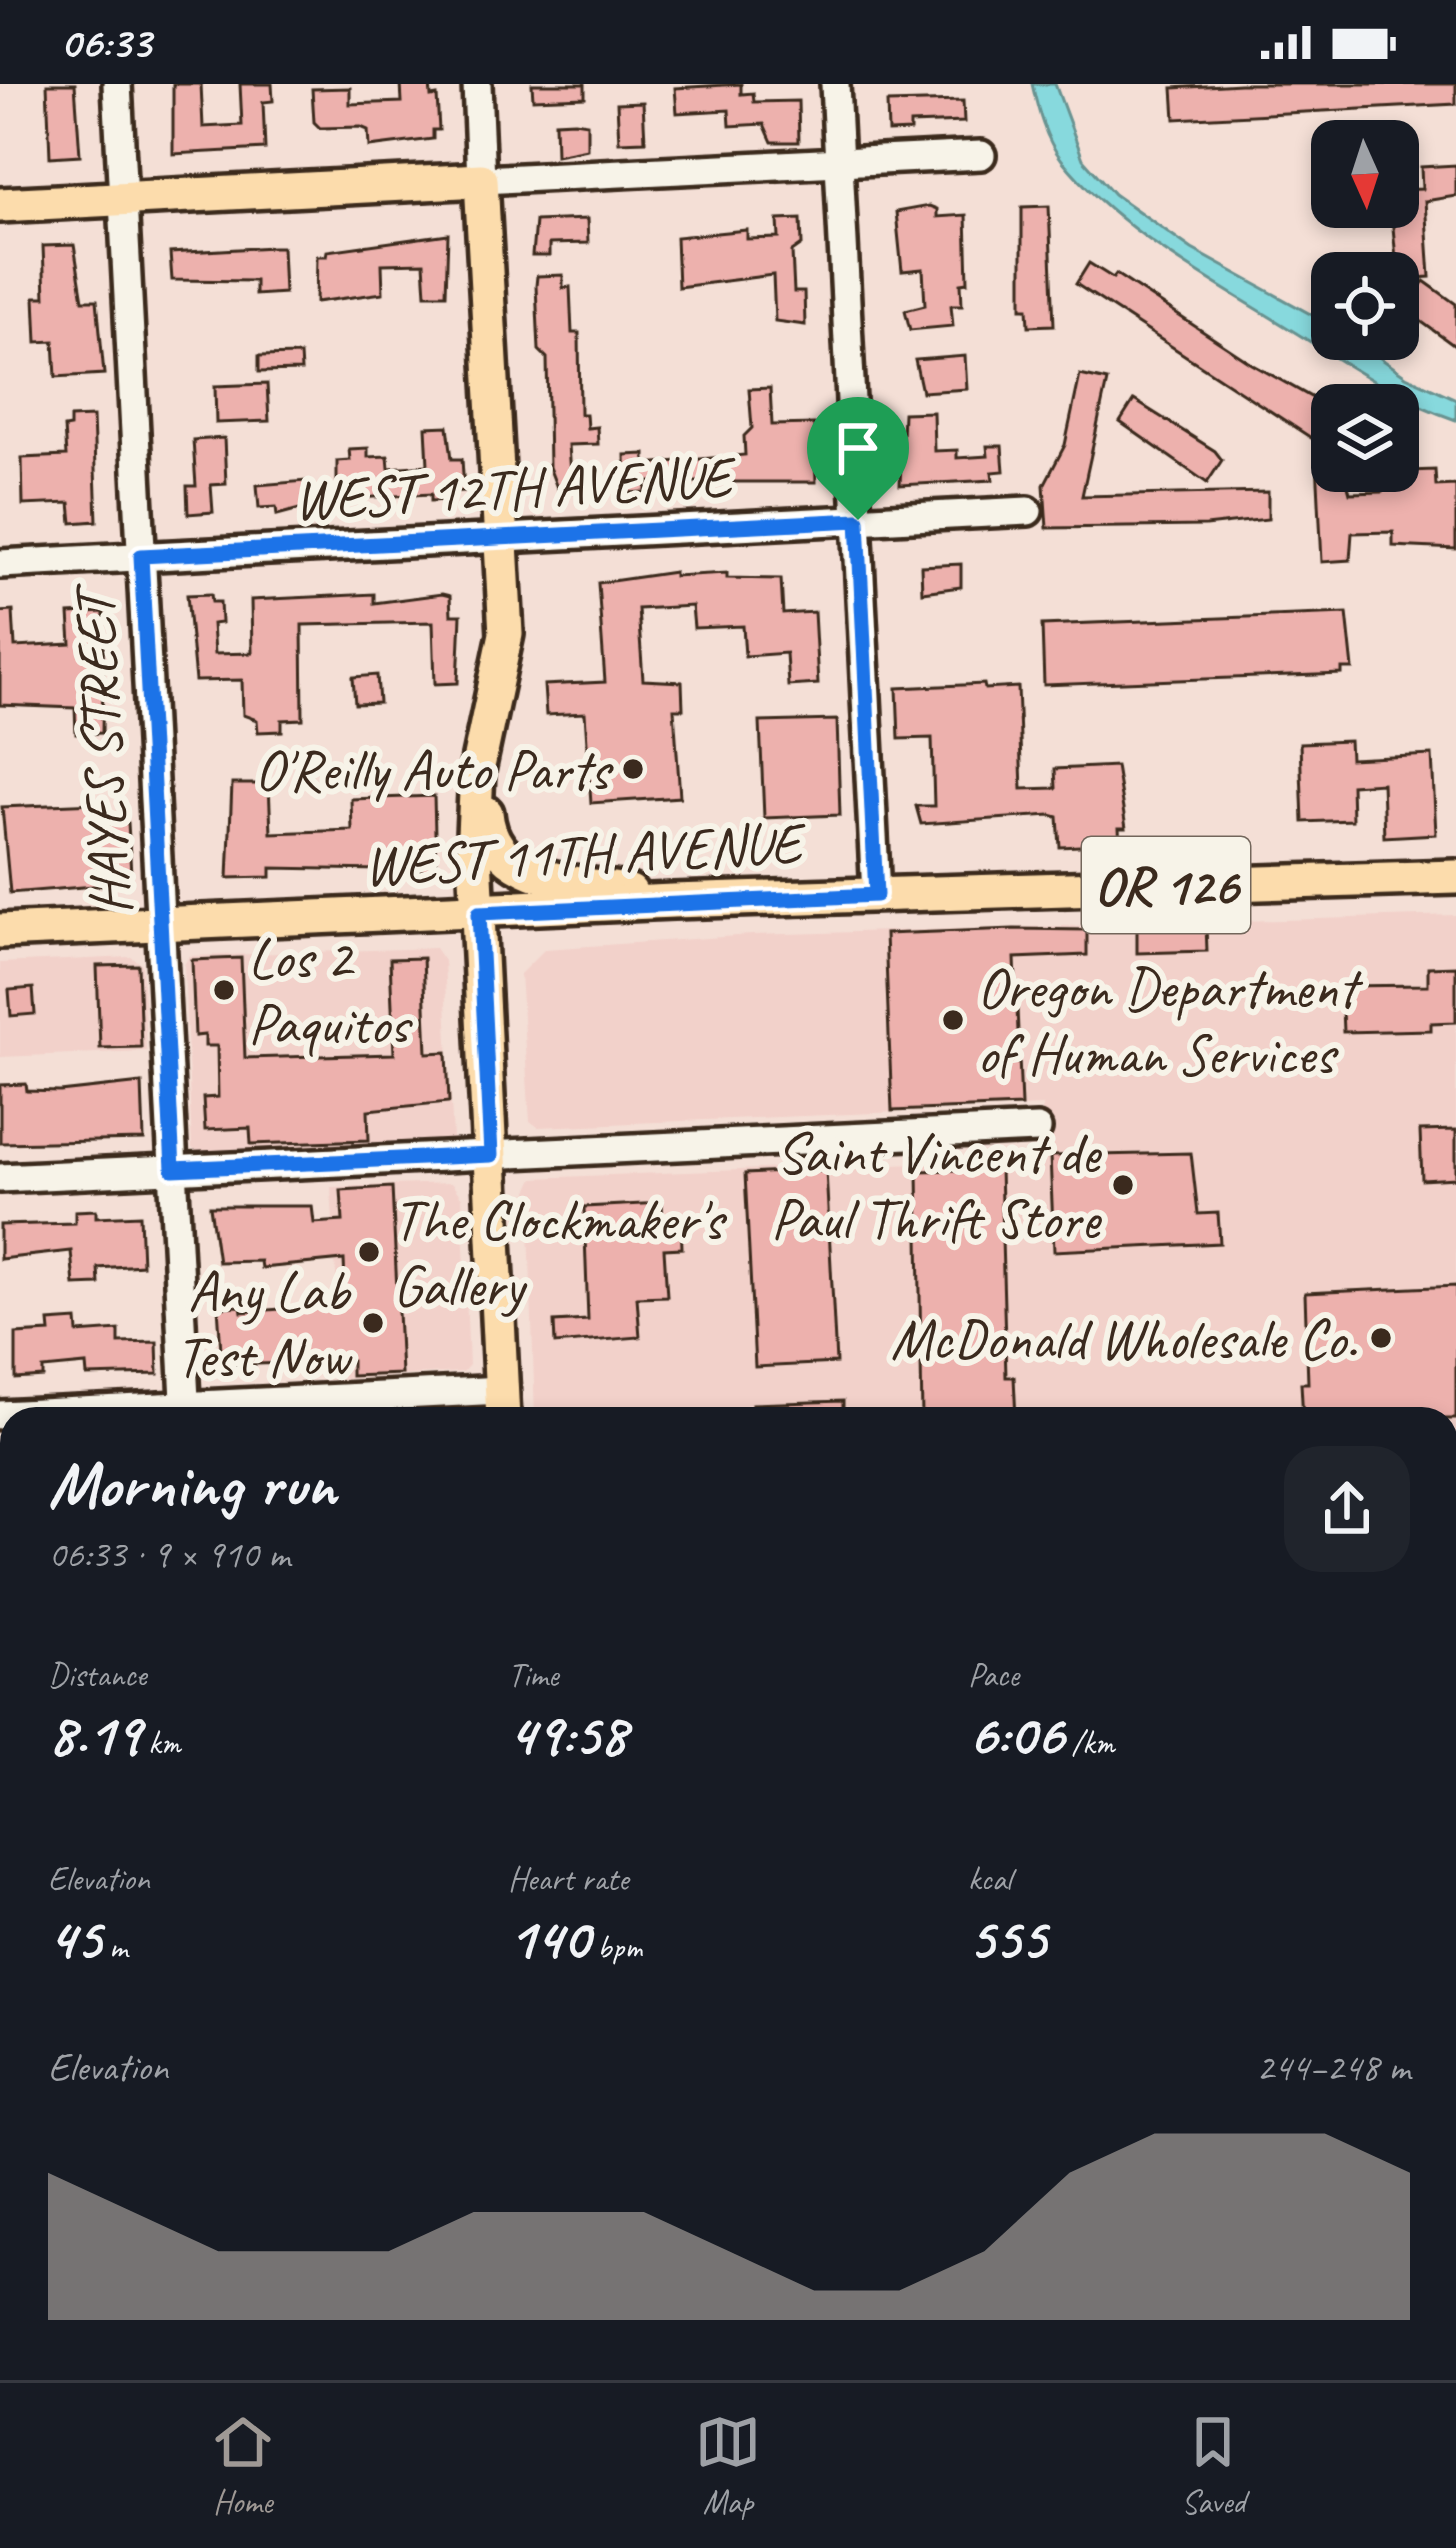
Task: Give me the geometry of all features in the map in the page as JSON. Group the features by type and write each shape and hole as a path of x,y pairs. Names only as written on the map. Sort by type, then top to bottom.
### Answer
{"main road":[{"path":"0,205 481,180 504,663 474,801 502,1404"},
{"path":"481,757 488,835 504,859 531,873 673,901"},
{"name":"WEST 11TH AVENUE","path":"0,931 673,901 1456,877"}],"street":[{"name":"HAYES STREET","path":"117,84 185,1407"},
{"path":"477,84 481,180 981,155"},
{"path":"835,84 876,895"},
{"name":"WEST 12TH AVENUE","path":"0,563 1028,511"},
{"path":"0,1178 1037,1129"},
{"path":"383,1407 502,1404"}],"shaded area":[{"path":"1456,915 1456,1407 535,1407 528,1191 534,1178 1044,1158 1042,1106 538,1127 530,1121 520,974 545,949 752,935"},
{"path":"435,948 444,961 453,1140 200,1154 192,1148 184,965 189,956"},
{"path":"131,957 142,964 146,1051 0,1057 0,963"},
{"path":"451,1183 462,1198 469,1365 463,1372 342,1379 331,1187"}],"water":[{"path":"1032,84 1055,84 1083,159 1114,194 1192,249 1311,314 1311,343 1198,273 1111,210 1056,152"},
{"path":"1339,360 1383,360 1456,399 1456,420 1419,405 1419,384 1379,384"}],"building":[{"path":"47,84 75,84 80,155 50,157"},
{"path":"173,84 201,84 203,127 242,125 240,84 272,84 273,101 263,102 265,149 173,154"},
{"path":"401,84 430,84 431,97 437,96 439,130 433,130 433,139 369,147 368,130 320,128 314,122 312,89 350,88 350,104 402,102"},
{"path":"532,84 585,84 585,97 533,99"},
{"path":"741,84 741,94 753,93 754,102 798,101 799,142 772,142 764,124 730,126 729,110 677,113 675,88"},
{"path":"1456,84 1456,104 1175,119 1173,88"},
{"path":"963,101 964,122 910,124 910,131 888,132 887,103"},
{"path":"643,102 645,141 619,142 617,103"},
{"path":"555,122 587,123 587,149 556,155"},
{"path":"1456,165 1456,196 1425,201 1430,277 1419,278 1419,252 1395,252 1393,228 1419,228 1421,167"},
{"path":"1049,206 1054,325 1029,326 1028,308 1022,308 1022,207"},
{"path":"937,209 937,217 966,215 968,282 961,283 962,305 951,305 953,326 910,330 905,310 925,305 923,269 902,271 896,212"},
{"path":"587,219 588,243 549,244 549,256 532,256 535,221"},
{"path":"801,219 802,245 792,252 794,292 804,292 805,325 775,321 773,275 678,287 676,237 747,230 747,239 779,238 778,220"},
{"path":"448,234 446,294 426,294 424,263 382,264 383,293 316,302 317,256"},
{"path":"74,245 83,300 97,300 104,374 56,377 54,341 37,342 35,297 45,297 43,246"},
{"path":"282,247 284,293 255,295 255,281 172,280 170,253"},
{"path":"1089,263 1113,278 1116,274 1311,397 1311,438 1076,284"},
{"path":"563,275 563,288 570,287 572,333 579,333 580,414 586,414 587,428 597,427 598,444 568,445 570,475 582,475 583,491 559,493 549,467 547,358 539,350 536,286 537,276"},
{"path":"1424,281 1456,304 1456,347 1419,320 1419,288"},
{"path":"300,355 301,371 259,372 259,356"},
{"path":"965,356 967,389 922,392 915,360"},
{"path":"1080,375 1107,381 1082,496 1268,492 1268,519 1205,526 1047,528 1044,485 1065,445"},
{"path":"267,384 269,421 216,423 215,386"},
{"path":"770,388 772,425 814,424 816,482 646,482 646,492 626,493 625,455 645,454 645,464 745,455 744,436 752,428 749,389"},
{"path":"1134,400 1215,451 1222,460 1207,483 1120,422"},
{"path":"933,412 934,451 957,450 957,458 988,456 987,446 1002,446 1004,471 992,472 993,480 900,485 903,413"},
{"path":"93,417 97,521 72,523 70,503 23,505 22,458 66,456 64,428 70,427 70,418"},
{"path":"448,426 452,459 462,459 464,491 447,492 447,500 431,501 431,494 337,499 337,461 350,460 349,449 368,448 368,457 388,456 389,468 428,465 426,427"},
{"path":"224,438 226,484 211,485 213,512 188,514 187,486 196,486 193,440"},
{"path":"1435,470 1436,486 1456,485 1456,549 1393,546 1393,532 1352,533 1350,560 1322,562 1319,492 1419,492 1419,471"},
{"path":"306,481 307,507 277,515 276,507 259,508 257,485"},
{"path":"961,564 961,587 922,592 921,566"},
{"path":"674,572 674,576 727,573 727,578 781,579 783,614 814,612 818,684 788,686 786,653 745,656 743,626 694,628 692,606 638,609 643,680 682,682 683,709 674,709 680,797 591,803 585,713 546,715 544,685 605,682 598,583"},
{"path":"211,594 212,602 220,602 221,623 212,624 214,654 252,653 251,600 374,594 374,603 450,596 451,615 461,615 458,683 435,684 433,622 302,625 303,719 282,720 282,731 258,732 257,720 243,715 242,680 195,681 187,595"},
{"path":"13,611 15,647 71,644 69,614 104,612 102,733 76,734 75,708 0,705 0,612"},
{"path":"1347,613 1353,669 1342,669 1342,674 1044,685 1042,625"},
{"path":"377,675 379,703 355,704 353,677"},
{"path":"984,684 985,689 1018,687 1022,789 1056,788 1055,769 1116,766 1126,828 1119,828 1120,844 1060,847 1058,817 1051,815 921,824 916,806 934,806 932,738 899,739 897,688"},
{"path":"837,720 840,815 764,818 760,722"},
{"path":"1349,741 1350,759 1432,755 1436,834 1384,837 1382,783 1351,785 1352,820 1303,822 1300,743"},
{"path":"232,784 269,784 271,833 352,830 351,799 434,796 436,871 271,868 271,877 228,878"},
{"path":"96,803 97,824 128,823 131,874 119,875 119,884 10,893 2,807"},
{"path":"1206,926 1207,951 1137,953 1137,928"},
{"name":"Oregon Department of Human Services","path":"1087,930 1087,955 1015,958 1021,1106 892,1111 885,934"},
{"path":"241,958 245,1058 394,1054 390,959 423,958 427,1053 447,1052 449,1102 368,1110 369,1140 251,1144 250,1128 205,1130 203,1098 218,1097 217,1046 205,1046 205,1035 195,1036 192,960"},
{"path":"138,965 141,1047 100,1048 97,966"},
{"path":"1456,966 1456,1022 1431,1023 1431,1030 1343,1032 1341,986 1428,985 1428,967"},
{"path":"33,988 35,1014 11,1016 9,990"},
{"path":"142,1083 144,1140 0,1143 0,1085 26,1084 27,1091 60,1092"},
{"path":"1456,1130 1456,1178 1422,1180 1420,1131"},
{"name":"Saint Vincent de Paul Thrift Store","path":"1191,1153 1198,1214 1218,1213 1220,1243 1054,1251 1050,1156"},
{"path":"1000,1169 1006,1377 1014,1377 1015,1407 922,1407 918,1171"},
{"path":"826,1170 836,1363 755,1367 745,1174"},
{"path":"392,1187 401,1374 351,1376 351,1361 222,1365 218,1307 241,1306 242,1312 346,1304 344,1260 261,1268 260,1261 218,1262 210,1206 312,1206 314,1223 343,1221 341,1190"},
{"path":"662,1203 663,1222 681,1221 682,1248 664,1249 667,1296 637,1297 640,1337 555,1344 554,1322 588,1320 584,1207"},
{"path":"96,1210 96,1217 140,1215 142,1265 98,1268 99,1284 74,1285 71,1251 0,1259 0,1225 75,1223 75,1211"},
{"name":"McDonald Wholesale Co.","path":"1456,1286 1456,1407 1302,1407 1301,1383 1308,1383 1305,1293"},
{"path":"77,1320 78,1333 119,1330 119,1343 157,1342 158,1374 87,1376 86,1365 43,1369 43,1377 16,1379 16,1334 50,1332 49,1322"},
{"path":"843,1401 843,1407 752,1407"}],"place":[{"name":"O'Reilly Auto Parts","path":"633,769"},
{"name":"Los 2 Paquitos","path":"224,990"},
{"name":"Oregon Department of Human Services","path":"953,1020"},
{"name":"Saint Vincent de Paul Thrift Store","path":"1123,1185"},
{"name":"The Clockmaker's Gallery","path":"369,1252"},
{"name":"Any Lab Test Now","path":"373,1323"},
{"name":"McDonald Wholesale Co.","path":"1381,1338"}],"route":[{"path":"858,520 876,895 479,913 491,1155 173,1169 141,556 858,520"}]}
